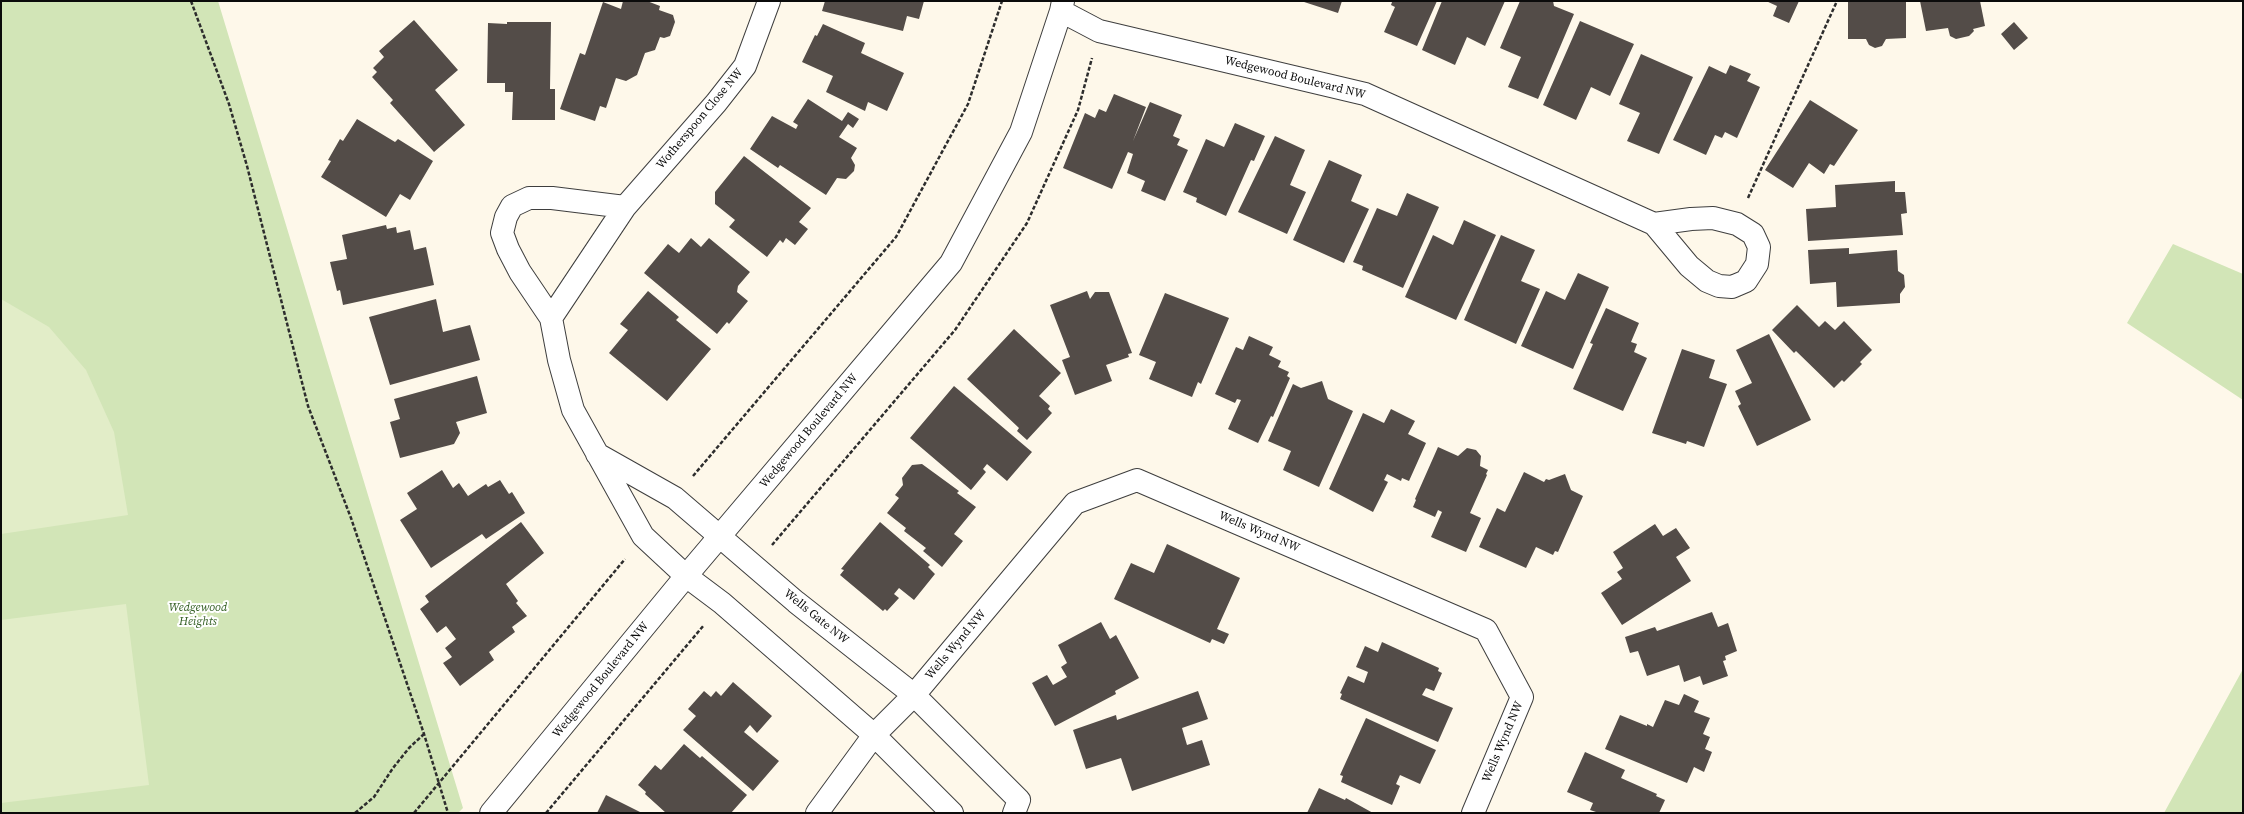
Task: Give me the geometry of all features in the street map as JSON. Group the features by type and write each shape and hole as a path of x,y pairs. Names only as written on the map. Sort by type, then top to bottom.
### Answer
{"street":[{"name":"Wotherspoon Close NW","path":"551,318 625,207 716,103 745,66 769,1"},
{"name":"Wedgewood Boulevard NW","path":"491,813 686,576 951,263 1021,132 1062,6 1099,31 1365,94 1654,224 1689,266 1707,281 1719,286 1732,287 1746,280 1757,264 1759,247 1753,234 1737,224 1713,218 1690,218 1654,224"},
{"path":"625,207 552,198 529,198 512,206 506,217 502,233 506,244 520,272 551,318 559,360 573,410 643,536 686,576 722,603 874,735 952,813"},
{"path":"597,454 675,498 720,536"},
{"name":"Wells Wynd NW","path":"817,813 874,735 914,695 1076,503 1137,480 1486,630 1522,697 1473,813"},
{"name":"Wells Gate NW","path":"720,536 754,566 914,695"},
{"path":"914,695 1019,800 1014,813"}],"path":[{"path":"191,1 228,104 247,166 308,406 350,518 424,734 448,813"},
{"path":"675,498 896,237 968,104 1002,1"},
{"path":"1737,224 1838,1"},
{"path":"754,566 955,330 1027,223 1078,110 1099,31"},
{"path":"414,813 643,536"},
{"path":"546,813 722,603"},
{"path":"355,813 374,797 401,758 424,734"}],"green space":[{"name":"Wedgewood Heights","path":"1,1 218,1 463,808 458,813 1,813"},
{"path":"2173,244 2243,274 2243,400 2127,323"},
{"path":"1,299 49,327 86,370 114,432 128,515 1,534"},
{"path":"126,604 149,785 1,803 1,620"},
{"path":"2243,669 2243,813 2164,813"}],"building":[{"path":"623,1 647,1 660,6 659,10 673,15 675,22 670,36 664,38 660,37 655,50 645,53 637,75 626,81 616,78 606,108 600,106 595,121 560,109 580,53 585,55 603,2 621,9"},
{"path":"825,1 924,1 919,19 907,16 903,31 822,11"},
{"path":"1301,1 1342,1 1338,13"},
{"path":"1390,1 1437,1 1417,46 1384,32 1395,7 1391,5 1392,2"},
{"path":"1442,1 1505,1 1485,46 1467,37 1455,65 1422,50"},
{"path":"1520,1 1553,1 1554,6 1574,14 1538,99 1508,87 1521,57 1500,48"},
{"path":"1766,1 1799,1 1789,23 1773,16 1777,6"},
{"path":"1848,1 1906,1 1906,38 1886,39 1882,46 1875,48 1869,45 1866,39 1848,39"},
{"path":"1920,1 1980,1 1985,26 1973,29 1974,31 1969,36 1956,39 1950,36 1948,28 1926,31"},
{"path":"414,20 458,70 435,90 465,125 434,152 390,103 393,100 372,77 377,72 373,68 384,57 379,51"},
{"path":"1580,21 1634,44 1610,96 1591,87 1576,120 1543,105"},
{"path":"507,22 551,22 550,89 555,89 555,120 512,120 513,92 505,92 505,83 487,83 488,23 507,24"},
{"path":"2014,22 2028,38 2014,50 2001,34"},
{"path":"823,24 865,43 861,53 904,73 887,111 868,102 865,111 826,92 833,76 802,62 815,35 817,36"},
{"path":"1641,54 1693,77 1659,154 1627,141 1640,113 1619,104"},
{"path":"1730,65 1751,74 1747,81 1760,87 1737,138 1725,132 1722,138 1715,135 1706,155 1673,140 1709,66 1726,74"},
{"path":"1114,94 1146,107 1133,141 1150,102 1182,115 1173,136 1180,139 1177,145 1188,150 1165,201 1141,191 1145,181 1127,173 1133,154 1128,152 1112,189 1063,168 1085,113 1095,118 1099,109 1106,112"},
{"path":"808,99 842,121 848,112 859,119 853,128 848,124 839,137 857,148 851,158 855,165 854,171 846,179 837,178 826,195 780,165 778,168 750,149 772,116 796,129 798,125 793,122"},
{"path":"1810,100 1858,130 1834,166 1830,164 1824,174 1809,163 1793,188 1765,170"},
{"path":"357,119 395,142 398,139 433,161 410,200 400,194 386,217 321,177 331,161 328,160 340,139 343,141"},
{"path":"1235,123 1265,136 1254,161 1251,160 1226,216 1196,202 1197,198 1183,192 1206,139 1224,147"},
{"path":"1275,136 1305,150 1290,185 1306,192 1287,234 1238,212"},
{"path":"744,156 811,208 799,222 808,229 795,245 786,238 783,243 780,240 767,257 729,227 735,220 715,204 715,192"},
{"path":"1329,160 1362,175 1351,201 1369,209 1344,263 1293,240"},
{"path":"1895,181 1895,192 1905,192 1907,213 1901,214 1903,235 1808,241 1806,209 1836,207 1835,185"},
{"path":"1407,193 1439,207 1403,288 1362,270 1363,266 1353,262 1377,208 1397,216"},
{"path":"1464,220 1496,235 1456,320 1405,297 1433,235 1453,245"},
{"path":"386,225 387,229 396,227 397,233 410,230 414,250 426,247 434,285 343,305 340,290 337,291 330,262 347,259 342,235"},
{"path":"1501,235 1535,250 1521,281 1540,289 1516,344 1464,320"},
{"path":"691,238 701,247 709,238 750,272 738,286 737,292 748,301 729,324 727,322 717,334 644,273 668,244 679,253"},
{"path":"1849,248 1849,254 1897,250 1898,271 1904,275 1905,287 1900,294 1900,303 1837,307 1836,282 1810,284 1808,250"},
{"path":"1578,273 1609,287 1573,369 1521,346 1546,291 1565,300"},
{"path":"648,291 679,317 676,320 711,349 667,401 609,353 628,330 620,324"},
{"path":"1087,291 1090,299 1095,292 1109,292 1132,353 1128,354 1129,357 1106,365 1112,381 1075,395 1062,360 1070,357 1050,305"},
{"path":"1165,293 1229,318 1201,384 1198,382 1192,397 1149,379 1156,362 1139,355"},
{"path":"436,299 443,332 470,325 480,360 390,385 369,317"},
{"path":"1797,305 1819,327 1825,321 1835,330 1844,321 1872,350 1860,362 1862,364 1844,382 1842,380 1834,388 1796,351 1794,353 1772,330"},
{"path":"1606,308 1639,323 1631,342 1637,344 1634,352 1647,358 1623,411 1573,389 1593,344 1590,343"},
{"path":"1014,329 1061,373 1039,396 1050,406 1048,409 1052,413 1027,440 1017,431 1019,428 967,379"},
{"path":"1769,334 1811,420 1757,446 1738,406 1741,404 1735,391 1752,383 1736,350"},
{"path":"1249,336 1273,347 1269,355 1281,361 1278,367 1289,372 1287,376 1290,378 1273,417 1271,416 1258,443 1228,429 1241,400 1237,399 1235,403 1215,394 1236,347 1243,350"},
{"path":"1682,349 1715,360 1709,378 1727,384 1704,447 1687,441 1686,444 1652,433"},
{"path":"477,376 487,413 456,422 460,433 454,444 400,458 390,422 400,419 394,399"},
{"path":"1322,381 1328,399 1353,411 1319,487 1283,470 1291,451 1268,441 1293,384 1301,388"},
{"path":"954,386 1032,452 1007,481 987,464 983,469 986,472 971,490 910,438"},
{"path":"1391,409 1415,421 1408,434 1426,443 1409,481 1402,478 1401,481 1387,474 1384,480 1388,482 1373,512 1329,489 1363,413 1384,423"},
{"path":"1438,447 1458,456 1467,448 1476,450 1481,456 1480,466 1488,470 1470,513 1481,518 1466,552 1431,537 1442,512 1438,510 1435,517 1413,507 1416,500 1415,499"},
{"path":"922,464 959,491 957,493 976,507 954,534 963,541 942,567 923,551 926,548 904,531 906,528 887,513 899,498 895,495 903,485 902,478 912,465"},
{"path":"442,470 453,488 459,483 468,496 486,484 488,487 500,480 509,494 512,492 525,513 486,539 482,534 431,568 400,520 417,509 407,493"},
{"path":"1524,472 1544,482 1546,479 1549,480 1565,474 1571,490 1583,496 1558,552 1555,551 1553,555 1536,547 1526,568 1479,547 1497,508 1505,512"},
{"path":"521,522 544,553 506,584 518,601 516,603 527,616 512,627 515,632 489,652 494,660 460,686 443,663 452,657 445,648 456,639 446,626 437,633 420,609 429,602 425,596"},
{"path":"880,522 930,565 928,567 935,574 914,600 899,588 894,594 899,598 887,611 885,609 883,611 840,575 844,570 841,569"},
{"path":"1655,524 1663,536 1676,528 1690,548 1676,557 1691,581 1622,625 1601,593 1622,579 1617,572 1623,568 1613,552"},
{"path":"1167,544 1240,578 1217,629 1229,634 1224,644 1212,639 1210,643 1114,599 1131,563 1154,573"},
{"path":"1712,612 1718,627 1728,623 1737,651 1725,656 1726,660 1723,661 1728,676 1703,685 1700,676 1684,682 1679,665 1647,676 1638,651 1630,653 1625,637 1655,627 1657,631"},
{"path":"1101,622 1110,639 1116,635 1139,678 1115,691 1116,694 1055,726 1032,683 1047,675 1053,685 1067,677 1061,667 1067,663 1058,645"},
{"path":"1382,642 1439,668 1438,671 1442,673 1434,691 1426,688 1422,695 1453,708 1438,742 1340,699 1342,694 1340,693 1348,676 1364,683 1368,672 1356,667 1365,646 1378,652"},
{"path":"733,682 772,716 757,733 750,725 744,732 779,761 753,791 683,730 696,716 688,709 704,691 711,697 716,691 721,696"},
{"path":"1198,691 1208,719 1182,728 1187,745 1202,740 1210,765 1132,791 1121,758 1086,769 1073,730 1116,715 1117,720"},
{"path":"1684,694 1699,701 1694,712 1710,718 1703,734 1710,737 1705,749 1712,752 1704,772 1694,767 1687,783 1605,749 1620,715 1653,727 1665,700 1679,705"},
{"path":"1366,718 1436,750 1420,784 1400,775 1396,784 1400,786 1392,805 1341,782 1343,776 1340,775"},
{"path":"684,744 700,758 702,756 747,795 731,813 666,813 645,794 646,792 638,785 655,765 661,770"},
{"path":"1585,752 1625,770 1621,778 1657,794 1656,796 1665,800 1659,813 1595,813 1596,812 1590,810 1593,803 1567,792"},
{"path":"1319,788 1345,800 1346,798 1373,813 1307,813"},
{"path":"606,795 642,813 597,813"}]}
